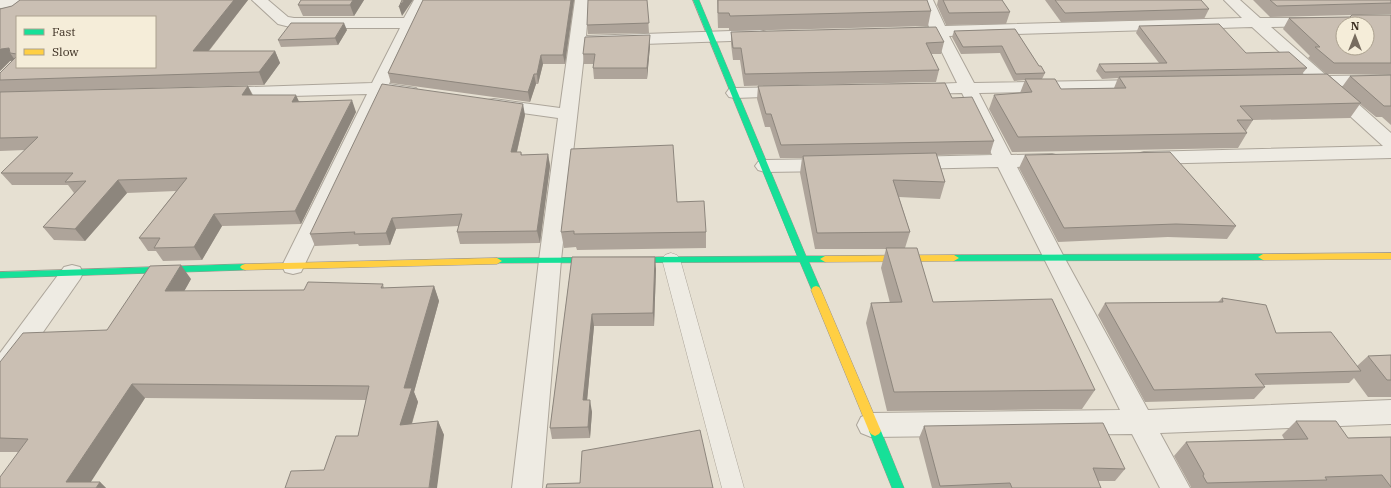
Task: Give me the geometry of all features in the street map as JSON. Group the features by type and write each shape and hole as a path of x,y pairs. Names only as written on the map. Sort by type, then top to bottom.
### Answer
{"street":[{"path":"259,0 283,21 294,23 410,23"},
{"path":"293,266 421,0"},
{"path":"527,488 550,260 582,0"},
{"path":"696,0 736,93 802,259 898,488"},
{"path":"926,0 939,32 1053,257 1175,488"},
{"path":"1231,0 1391,143"},
{"path":"0,3 63,2"},
{"path":"892,32 1335,21"},
{"path":"577,41 774,35"},
{"path":"1290,82 1391,80"},
{"path":"906,90 1156,85"},
{"path":"205,93 378,88 426,94"},
{"path":"736,93 805,92"},
{"path":"481,102 567,114"},
{"path":"1123,158 1391,152"},
{"path":"893,164 1068,160"},
{"path":"765,166 853,164"},
{"path":"0,275 550,260 1391,256"},
{"path":"0,373 72,273"},
{"path":"871,425 1141,422 1391,412"}],"lane":[{"path":"671,259 733,488"}],"building":[{"path":"20,0 234,0 193,51 275,51 259,72 0,80 0,73 16,57 16,68 156,68 156,16 16,16 16,54 10,53 9,48 0,50 0,9 12,6"},
{"path":"301,0 353,0 350,5 298,5"},
{"path":"423,0 571,0 563,55 541,55 537,74 534,74 528,92 388,73"},
{"path":"588,0 647,0 649,23 587,25"},
{"path":"718,0 927,0 931,11 730,16 729,13 718,13"},
{"path":"943,0 1002,0 1010,12 949,13"},
{"path":"1055,0 1201,0 1209,9 1065,13"},
{"path":"1270,0 1391,0 1391,3 1277,6"},
{"path":"1391,15 1391,63 1334,63 1315,47 1320,47 1289,18 1335,17 1335,56 1375,56 1375,16 1351,16"},
{"path":"291,23 344,23 335,38 278,40"},
{"path":"1219,24 1246,53 1289,52 1307,68 1105,72 1099,64 1167,63 1139,26"},
{"path":"936,27 944,42 926,43 939,70 745,74 741,48 733,48 731,32"},
{"path":"1015,29 1045,73 1016,74 1002,46 963,47 954,31"},
{"path":"650,35 647,68 593,68 595,54 583,54 585,37"},
{"path":"1327,74 1361,103 1240,106 1253,120 1237,120 1247,133 1018,137 994,95 1032,92 1025,79 1055,79 1061,89 1126,88 1119,77"},
{"path":"1391,75 1391,106 1384,106 1350,76"},
{"path":"945,83 952,98 972,97 994,141 781,145 771,114 766,114 758,86"},
{"path":"382,84 523,104 511,152 521,152 521,155 548,154 537,231 457,232 462,214 392,218 386,233 354,234 355,232 310,234"},
{"path":"248,86 242,95 296,95 292,102 352,100 295,211 214,214 194,247 154,248 160,238 139,238 187,178 118,180 75,229 43,227 86,181 65,182 73,173 1,173 38,137 0,138 0,92"},
{"path":"673,145 677,202 704,201 706,232 574,234 574,231 561,232 571,149"},
{"path":"1170,152 1236,226 1176,224 1064,228 1025,155"},
{"path":"936,153 945,182 893,180 910,232 817,233 803,156"},
{"path":"886,248 917,248 933,302 1052,299 1095,390 894,392 871,303 902,302"},
{"path":"572,257 655,257 653,313 592,314 583,400 590,400 588,427 550,428"},
{"path":"181,265 165,291 304,290 308,282 383,284 381,288 434,286 404,388 412,388 400,425 438,421 429,488 285,488 291,471 324,470 336,436 358,436 369,386 132,384 66,482 100,482 96,488 0,488 0,477 28,439 0,438 0,362 23,333 107,330 150,266"},
{"path":"1222,298 1266,305 1276,333 1331,332 1361,371 1255,374 1265,387 1154,390 1105,303 1223,302"},
{"path":"1391,355 1391,380 1387,380 1368,356"},
{"path":"1296,421 1336,421 1348,438 1391,437 1391,487 1382,475 1325,477 1327,480 1207,483 1203,476 1204,474 1186,442 1308,439"},
{"path":"1103,423 1125,469 1093,468 1101,488 1012,488 1010,483 940,486 924,426"},
{"path":"700,430 713,488 546,488 547,484 580,483 582,451"}],"traffic: fast":[{"path":"696,0 816,290"},
{"path":"954,258 1263,257"},
{"path":"497,261 825,259"},
{"path":"0,275 245,267"},
{"path":"875,431 898,488"}],"traffic: slow":[{"path":"1263,257 1391,256"},
{"path":"825,259 954,258"},
{"path":"245,267 497,261"},
{"path":"816,290 875,431"}]}
